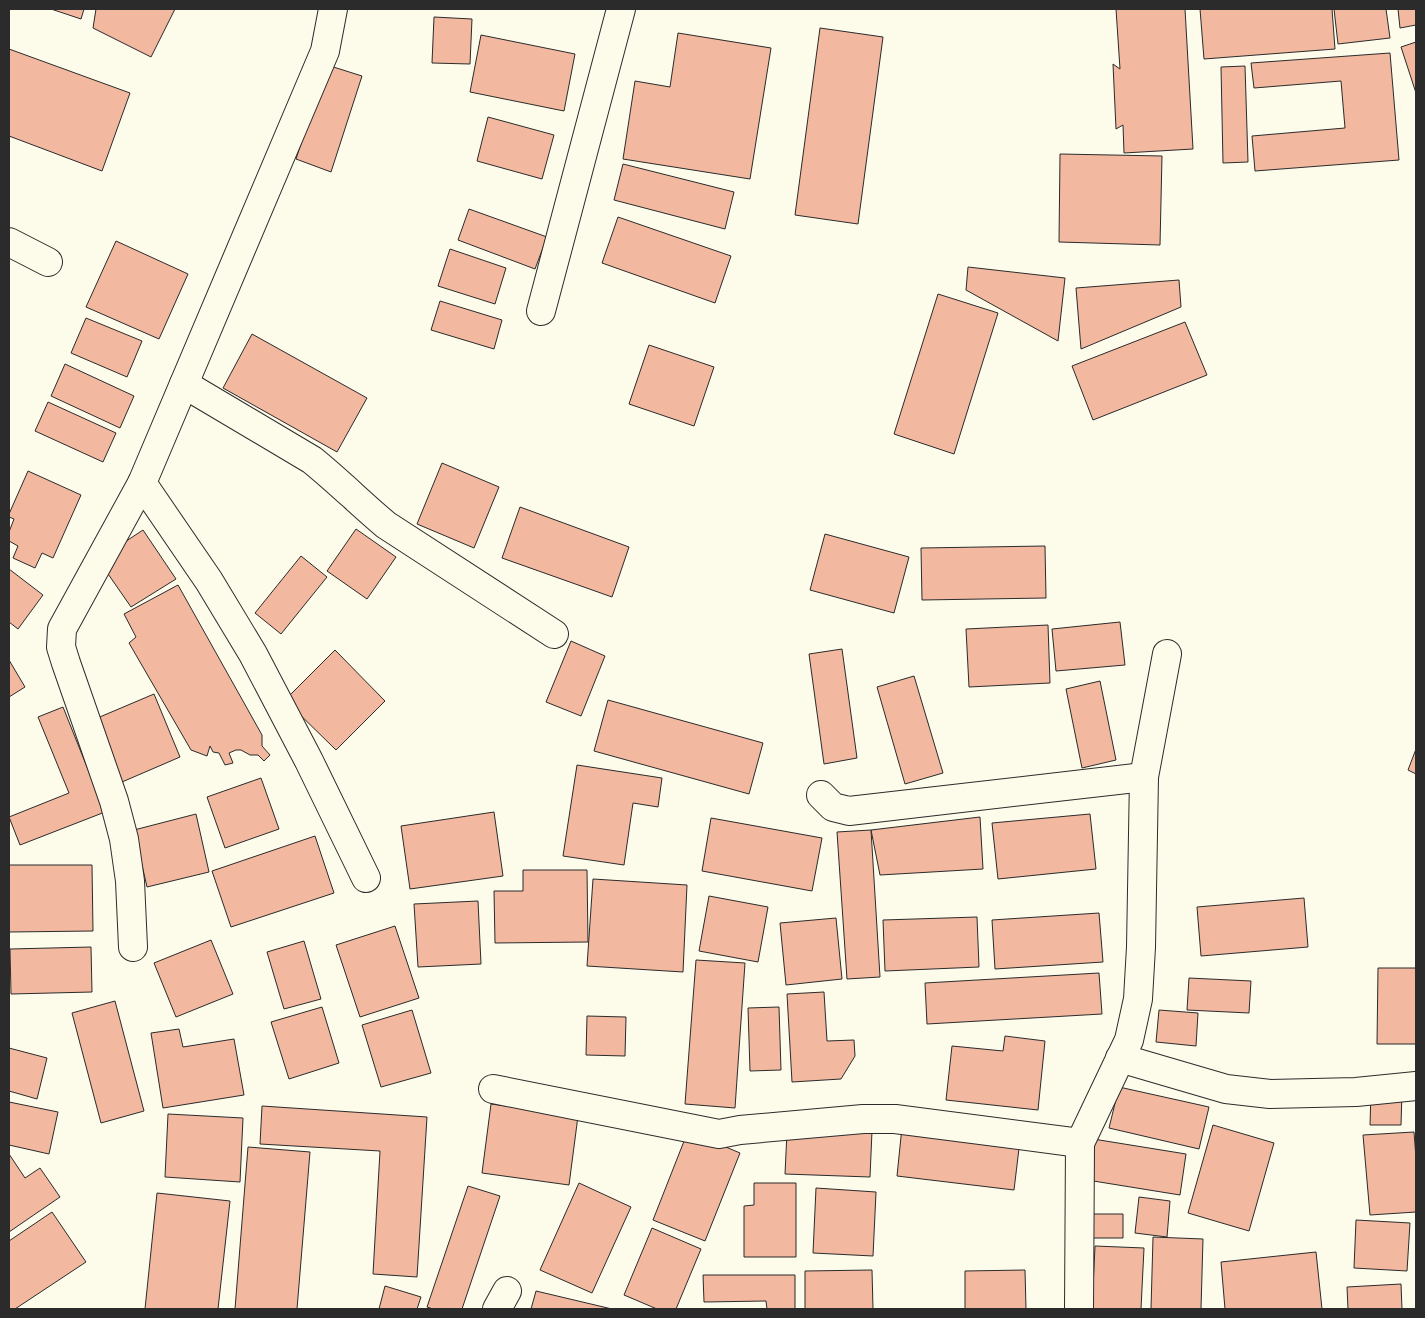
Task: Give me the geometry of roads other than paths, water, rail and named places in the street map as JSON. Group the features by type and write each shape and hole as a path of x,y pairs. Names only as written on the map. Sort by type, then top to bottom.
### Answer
{"street":[{"path":"132,947 130,881 124,839 114,801 61,647 62,629 142,484 325,51 333,9"},
{"path":"541,311 621,9"},
{"path":"9,242 48,262"},
{"path":"184,384 312,460 386,525 554,634"},
{"path":"142,484 209,580 253,654 310,761 366,878"},
{"path":"1079,1309 1080,1143 1129,1040 1138,999 1141,947 1144,776 1167,654"},
{"path":"820,794 832,807 849,811 1144,776"},
{"path":"1120,1058 1226,1089 1270,1094 1356,1092 1416,1086"},
{"path":"493,1089 720,1134 740,1130 863,1119 894,1119 1080,1143"}]}
